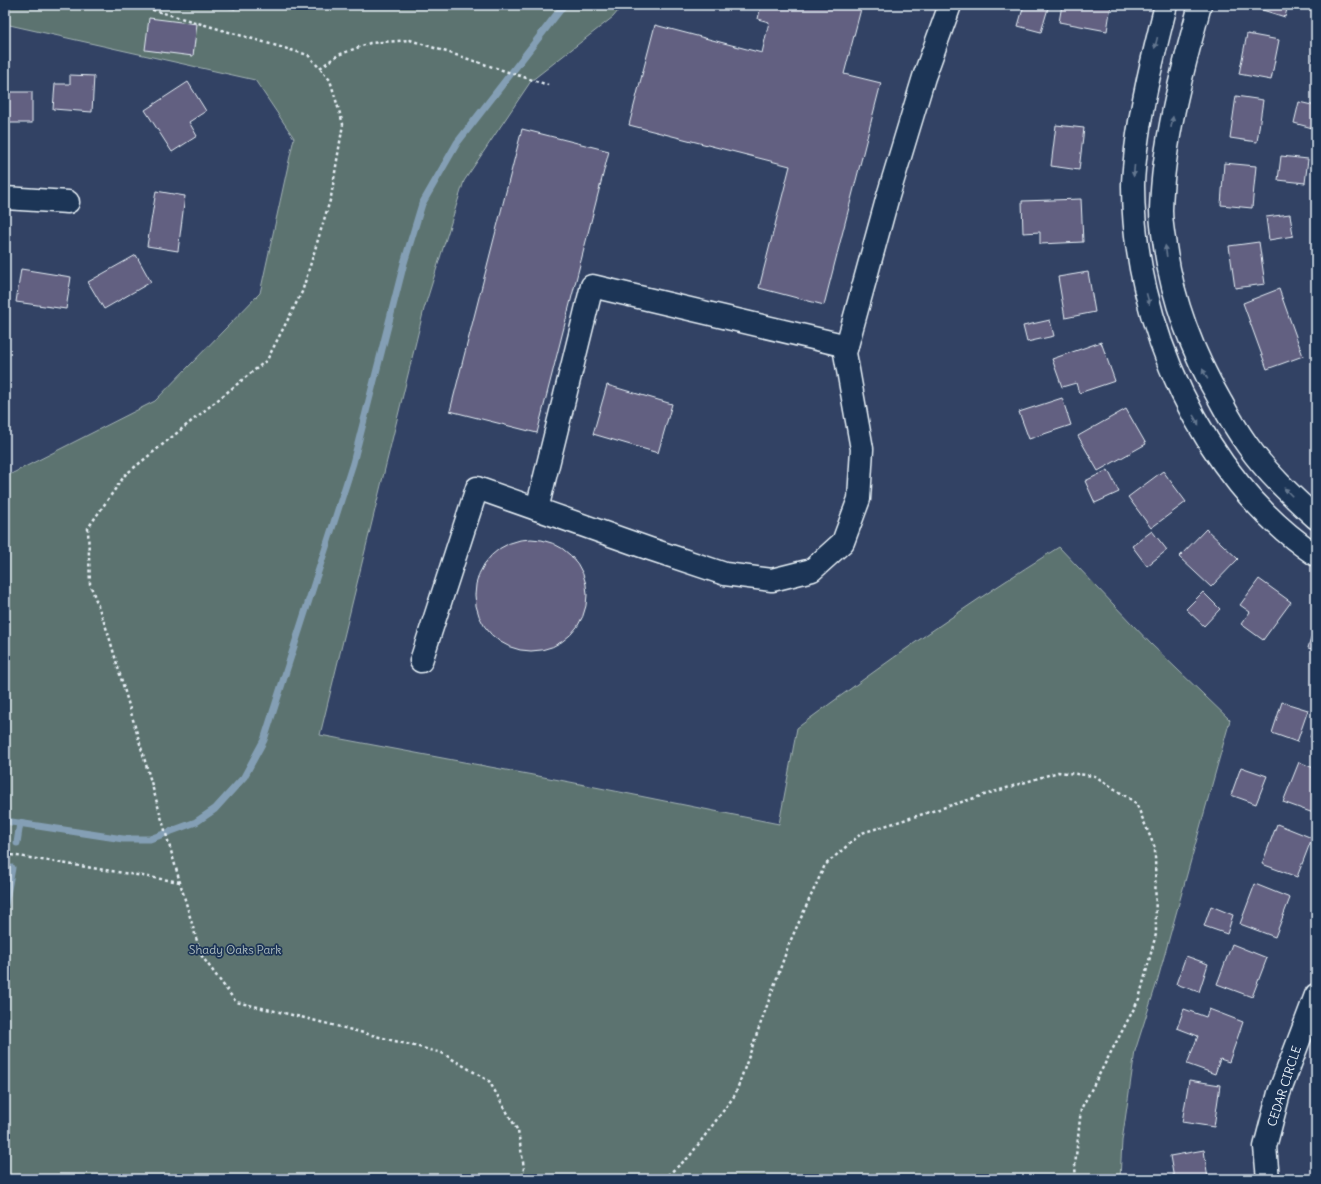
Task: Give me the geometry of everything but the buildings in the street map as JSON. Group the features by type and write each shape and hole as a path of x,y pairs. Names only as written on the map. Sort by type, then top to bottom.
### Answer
{"street":[{"path":"421,661 477,488 725,574 772,580 812,570 843,542 859,499 862,449 845,354 890,188 924,77 950,5"},
{"path":"1166,5 1146,83 1138,134 1133,184 1134,224 1141,273 1155,323 1175,378 1190,410 1209,442 1232,475 1275,524 1316,555"},
{"path":"1200,5 1179,87 1163,179 1161,212 1167,260 1173,290 1182,321 1193,349 1206,376 1248,446 1268,471 1316,518"},
{"path":"5,198 68,202"},
{"path":"537,509 592,286 847,346"},
{"name":"CEDAR CIRCLE","path":"1268,1179 1265,1147 1279,1094 1316,995"}],"path":[{"path":"142,5 143,7 308,55 330,80 343,124 331,197 302,292 267,360 125,475 88,528 90,584 108,633 201,955 236,1002 442,1053 490,1081 518,1131 524,1168 522,1179"},
{"path":"320,68 338,55 370,43 410,40 548,85"},
{"path":"663,1179 689,1157 735,1095 789,944 825,865 862,833 1058,772 1095,776 1136,802 1155,848 1156,934 1139,999 1081,1109 1075,1166 1076,1179"},
{"path":"5,854 180,882"}],"green space":[{"name":"Shady Oaks Park","path":"5,5 623,5 613,17 531,81 464,181 424,309 320,735 570,782 779,824 797,728 926,635 1059,547 1151,644 1230,720 1157,982 1135,1051 1122,1141 1120,1179 5,1179 5,477 155,401 260,293 294,138 255,80 5,24"}],"waterway":[{"path":"5,821 123,839 150,839 196,822 215,809 244,777 264,740 353,463 404,263 422,204 457,143 564,5"},
{"path":"17,843 20,823"},
{"path":"5,905 12,868"}]}
